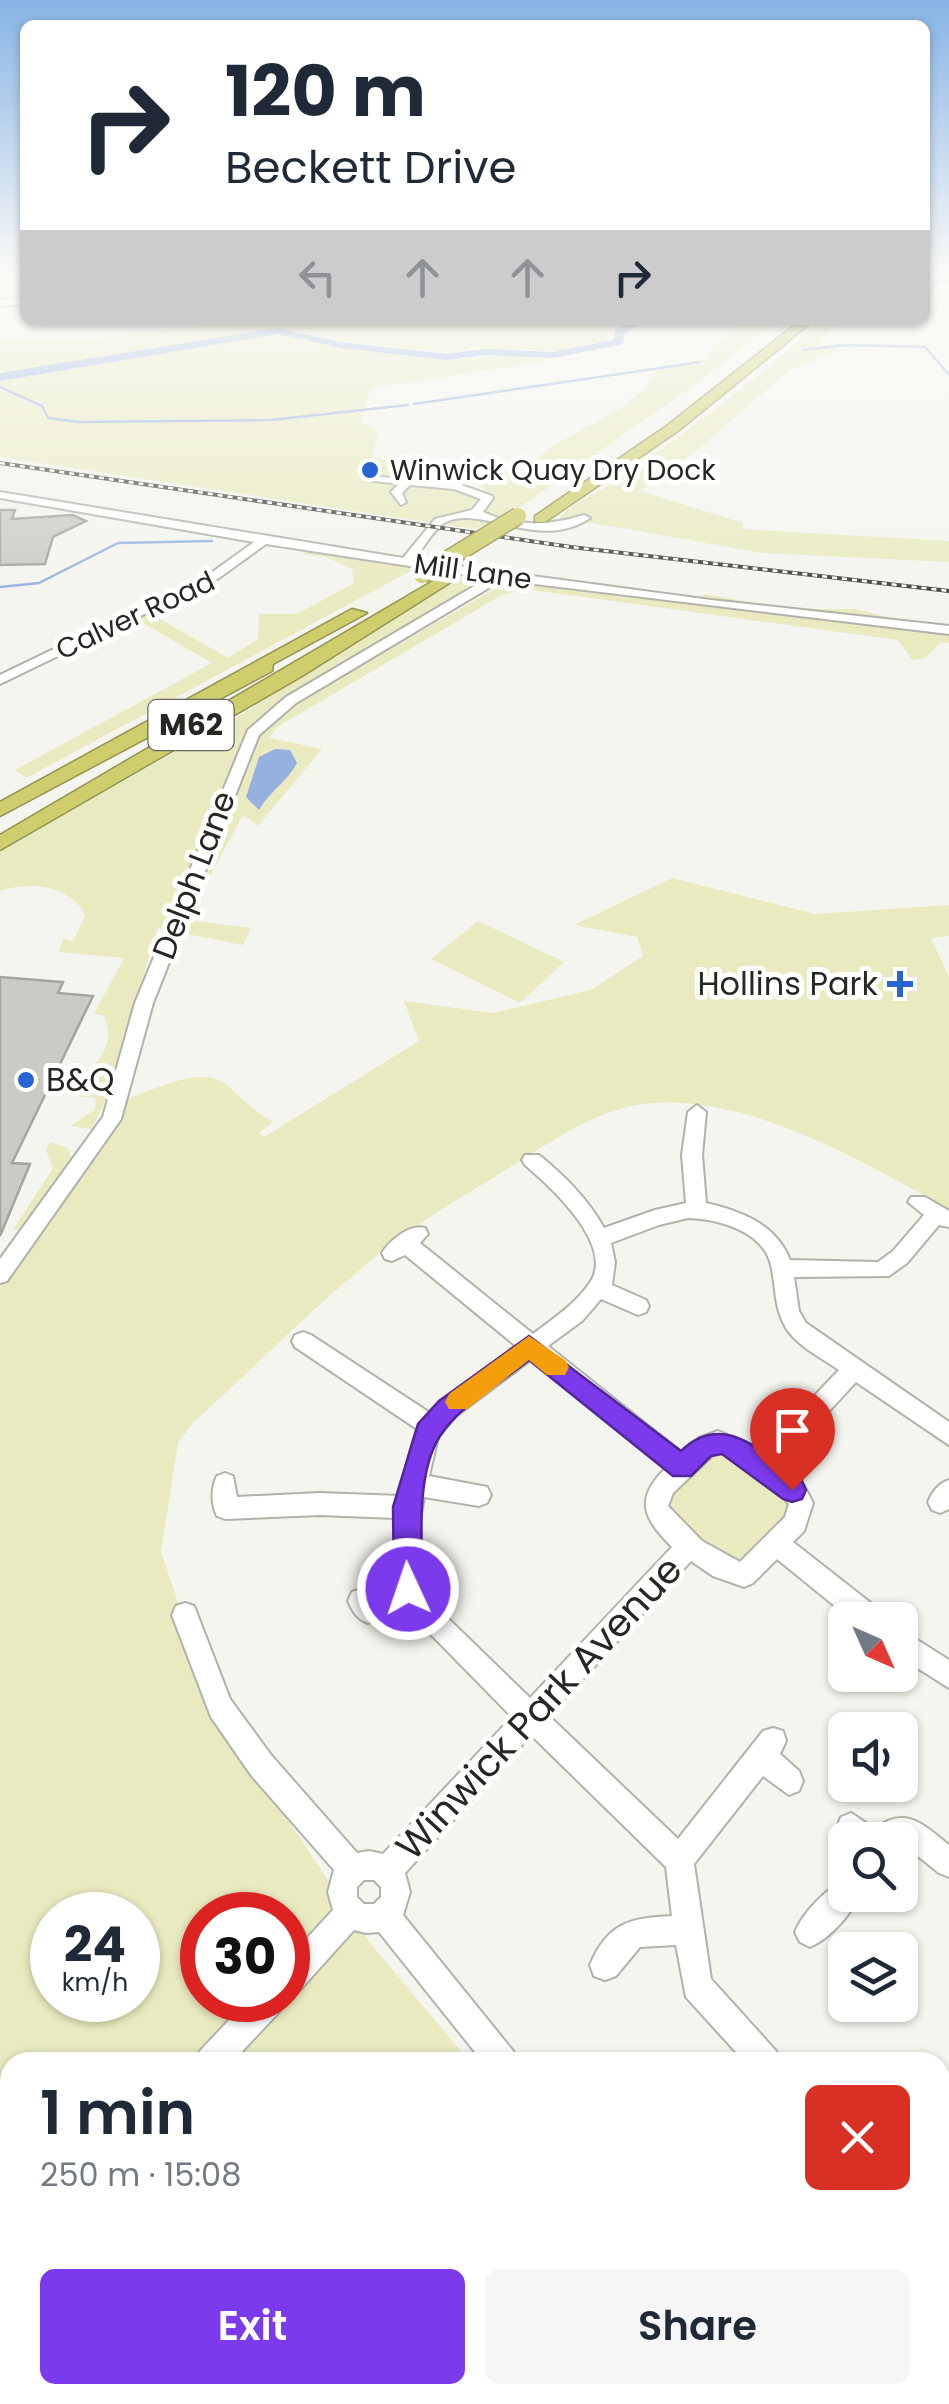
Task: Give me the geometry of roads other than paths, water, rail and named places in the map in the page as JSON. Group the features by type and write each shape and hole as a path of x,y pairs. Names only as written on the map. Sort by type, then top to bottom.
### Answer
{"highway":[{"name":"M62","path":"0,810 422,575 518,516 708,384"},
{"name":"M62","path":"0,828 445,579 685,419 728,384"},
{"path":"0,796 358,613"},
{"path":"0,844 380,618"}],"street":[{"path":"371,478 480,492 488,502 476,513 438,521 406,562"},
{"path":"401,502 396,492 408,480"},
{"name":"Mill Lane","path":"0,495 406,562 949,630"},
{"path":"476,513 492,520 543,527 566,527 584,518"},
{"name":"Calver Road","path":"0,680 126,616 208,582 244,560 264,540"},
{"name":"Delph Lane","path":"0,1275 112,1119 144,1004 253,733 291,700 502,575"},
{"path":"696,1207 692,1156 697,1112"},
{"path":"532,1160 566,1189 598,1240 605,1261 600,1289 574,1315 529,1346 431,1426 409,1496 410,1595 679,1860 697,1986 756,2052"},
{"path":"782,1268 882,1270 943,1218 918,1202"},
{"path":"598,1240 696,1207 721,1212 763,1235 777,1252 792,1321 808,1338 948,1433"},
{"path":"405,1243 682,1467"},
{"path":"600,1289 640,1306"},
{"path":"302,1342 431,1426"},
{"path":"762,1466 854,1369"},
{"name":"Winwick Park Avenue","path":"718,1441 733,1445 792,1490 800,1503 800,1518 752,1572 738,1576 723,1571 664,1522 656,1506 659,1492 682,1467 704,1446 718,1441"},
{"path":"219,1501 320,1504 409,1496 481,1495"},
{"name":"Winwick Park Avenue","path":"388,1871 690,1544"},
{"path":"777,1544 850,1602"},
{"path":"366,1611 410,1595"},
{"path":"184,1615 220,1708 260,1765 354,1870"},
{"path":"918,1654 949,1675"},
{"path":"679,1860 767,1749 789,1781"},
{"path":"918,1838 949,1863"},
{"path":"374,1864 388,1871 395,1893 384,1915 370,1921 350,1913 344,1896 354,1870 374,1864"},
{"path":"810,1932 829,1912"},
{"path":"310,1956 350,1913"},
{"path":"384,1915 494,2052"},
{"path":"604,1966 633,1933 686,1930"},
{"path":"220,2052 248,2022"}],"water":[{"path":"275,749 290,750 297,763 259,810 246,797 259,757"}],"waterway":[{"path":"414,404 549,384"},
{"path":"0,387 42,406 48,418 79,422 271,420 408,405"},
{"path":"0,587 39,583 118,543 212,541"}],"railway":[{"path":"0,463 571,547 949,591"}],"place":[{"name":"Winwick Quay Dry Dock","path":"370,470"},
{"name":"Hollins Park","path":"900,984"},
{"name":"B&Q","path":"26,1080"}]}
